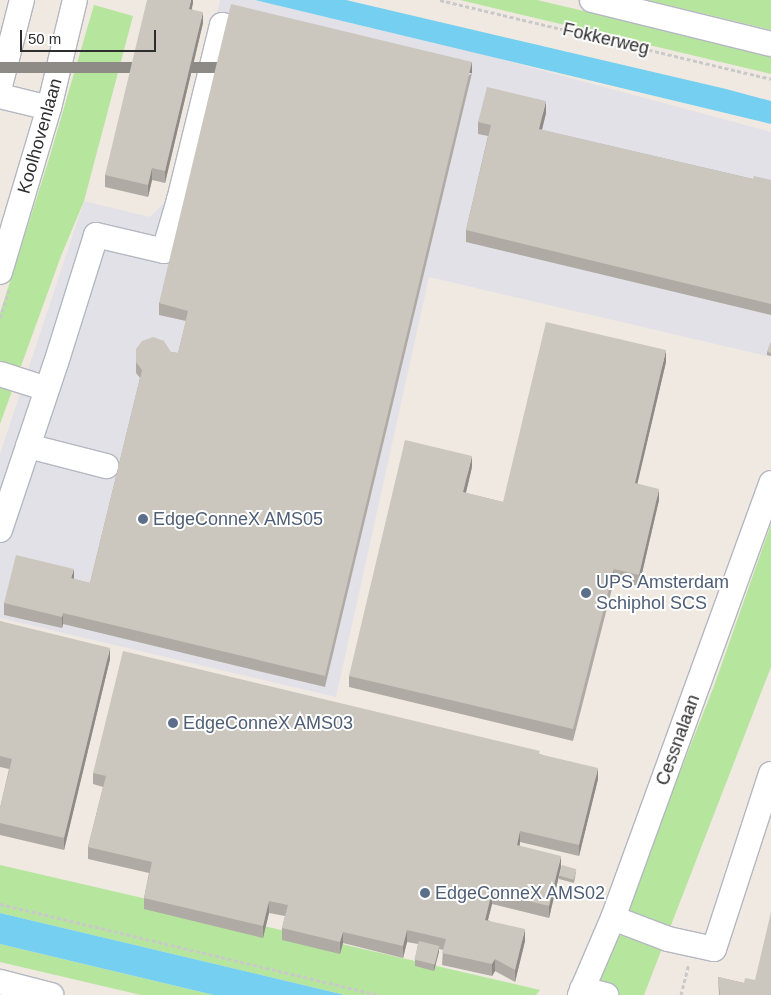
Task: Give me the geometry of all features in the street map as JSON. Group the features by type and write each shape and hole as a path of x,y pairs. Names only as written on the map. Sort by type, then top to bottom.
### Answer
{"street":[{"path":"0,86 22,0"},
{"name":"Koolhovenlaan","path":"0,272 49,108 75,0"},
{"name":"Fokkerweg","path":"592,0 771,44"},
{"path":"0,530 96,235 164,251 179,200 222,25 262,35 258,54"},
{"path":"0,96 49,108"},
{"path":"179,200 220,210 225,190"},
{"path":"0,374 47,389"},
{"path":"28,446 106,466"},
{"name":"Cessnalaan","path":"581,992 613,918 771,483"},
{"path":"613,918 668,939 714,949 771,774"},
{"path":"0,982 51,995"},
{"path":"581,992 606,995"}],"path":[{"name":"Fokkerweg","path":"440,0 771,79"},
{"path":"0,904 379,995"},
{"path":"681,995 694,944"}],"shaded area":[{"path":"220,0 255,0 485,55 771,132 771,357 429,277 336,697 0,618 0,454 84,201 150,217 175,192"}],"green space":[{"path":"460,0 537,0 771,55 771,74"},
{"path":"647,0 771,0 771,30"},
{"path":"94,5 133,16 84,201 61,256 0,424 0,313 49,159"},
{"path":"771,524 771,667 644,995 592,995 714,686"},
{"path":"0,865 540,990 536,995 345,995 0,913"},
{"path":"0,944 214,995 141,995 0,962"}],"water":[{"path":"255,0 346,0 726,89 771,101 771,124"},
{"path":"0,913 345,995 214,995 0,944"}],"building":[{"path":"147,0 191,0 189,9 203,12 165,171 152,168 148,185 105,175"},
{"path":"231,4 472,62 325,676 63,613 62,617 4,603 16,555 74,569 71,578 90,583 142,370 136,362 136,349 142,341 153,337 164,341 171,352 178,353 188,311 159,303"},
{"path":"487,87 546,101 539,129 753,179 754,176 771,180 771,304 466,230 491,125 478,122"},
{"path":"546,322 666,350 635,483 659,489 639,575 614,569 573,729 349,676 405,440 472,456 463,492 503,502"},
{"path":"771,343 771,353 767,352"},
{"path":"0,621 110,648 64,838 0,823 0,808 12,759 0,756"},
{"path":"123,651 540,751 539,754 598,768 579,845 520,831 517,845 561,856 549,906 492,892 485,920 525,929 515,970 495,959 492,964 442,953 446,939 407,930 403,946 343,932 340,942 282,928 288,905 269,901 263,926 144,898 152,862 88,847 106,776 93,773"},
{"path":"562,865 576,869 573,880 559,876"},
{"path":"771,912 771,995 720,995 718,977 744,983 745,978 755,980"},
{"path":"419,941 439,946 435,965 414,959"}],"place":[{"name":"EdgeConneX AMS05","path":"143,519"},
{"name":"UPS Amsterdam Schiphol SCS","path":"586,593"},
{"name":"EdgeConneX AMS03","path":"173,723"},
{"name":"EdgeConneX AMS02","path":"425,893"}]}
